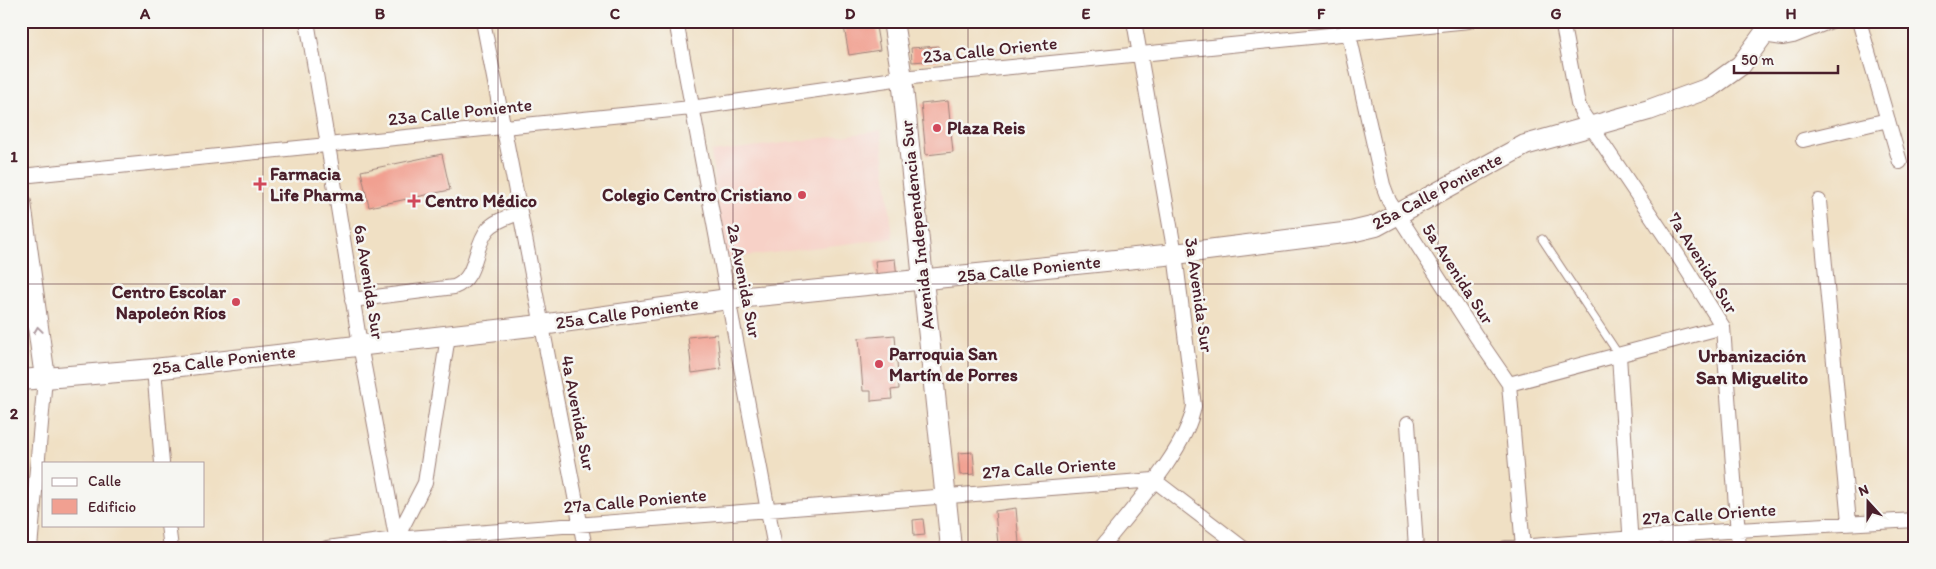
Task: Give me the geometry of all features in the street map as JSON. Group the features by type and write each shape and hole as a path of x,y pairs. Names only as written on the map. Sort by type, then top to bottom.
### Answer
{"street":[{"name":"6a Avenida Sur","path":"307,21 352,300 397,543"},
{"name":"4a Avenida Sur","path":"483,21 585,548"},
{"name":"2a Avenida Sur","path":"676,21 775,548"},
{"name":"Avenida Independencia Sur","path":"893,21 902,78 951,548"},
{"name":"3a Avenida Sur","path":"1101,548 1154,480 1183,438 1192,419 1194,406 1175,254 1134,21"},
{"name":"23a Calle Oriente","path":"902,78 1139,54 1347,27 1469,21"},
{"name":"7a Avenida Sur","path":"1562,21 1578,104 1590,126 1677,254 1723,327 1739,548"},
{"path":"1766,28 1783,38 1831,21"},
{"path":"1858,21 1900,162"},
{"name":"5a Avenida Sur","path":"1347,27 1388,201 1476,336 1510,384"},
{"name":"25a Calle Poniente","path":"21,380 154,369 360,344 541,325 728,299 1175,254 1352,232 1376,226 1525,145 1649,110 1709,88 1741,65 1766,28"},
{"name":"23a Calle Poniente","path":"21,176 691,108 902,78"},
{"path":"1803,140 1888,120"},
{"path":"1819,200 1849,523"},
{"path":"21,203 45,378 30,548"},
{"path":"352,300 454,287 462,284 468,278 482,238 489,228 497,221 519,213"},
{"path":"1523,547 1510,384 1723,327"},
{"path":"397,543 425,483 448,336"},
{"path":"1619,355 1630,543"},
{"path":"154,369 162,462"},
{"path":"1408,423 1416,548"},
{"path":"1154,480 1243,548"},
{"name":"27a Calle Oriente","path":"946,495 1154,480"},
{"name":"27a Calle Poniente","path":"327,548 397,543 580,524 946,495"},
{"name":"27a Calle Oriente","path":"1506,548 1630,543 1738,530 1915,520"},
{"path":"168,526 170,548"}],"lane":[{"path":"1542,239 1619,355"}],"shaded area":[{"name":"Colegio Centro Cristiano","path":"881,131 893,238 724,259 711,152"}],"building":[{"path":"843,21 875,21 880,50 849,55"},
{"path":"938,46 939,60 912,62 911,48"},
{"name":"Plaza Reis","path":"948,101 953,152 926,155 921,104"},
{"path":"442,154 450,190 369,207 361,171"},
{"path":"895,259 897,277 877,279 875,261"},
{"path":"717,334 721,369 692,373 688,337"},
{"name":"Parroquia San Martín de Porres","path":"895,335 899,389 891,390 892,399 871,401 871,391 863,391 859,338"},
{"path":"973,452 975,474 960,475 958,453"},
{"path":"1016,508 1019,543 998,545 995,511"},
{"path":"923,519 925,535 914,536 913,520"}],"place":[{"name":"Plaza Reis","path":"937,128"},
{"name":"Farmacia Life Pharma","path":"260,184"},
{"name":"Colegio Centro Cristiano","path":"802,195"},
{"name":"Centro Médico","path":"414,201"},
{"name":"Centro Escolar Napoleón Ríos","path":"236,302"},
{"name":"Parroquia San Martín de Porres","path":"879,364"}],"district":[{"name":"Urbanización San Miguelito","path":"1752,366"}]}
